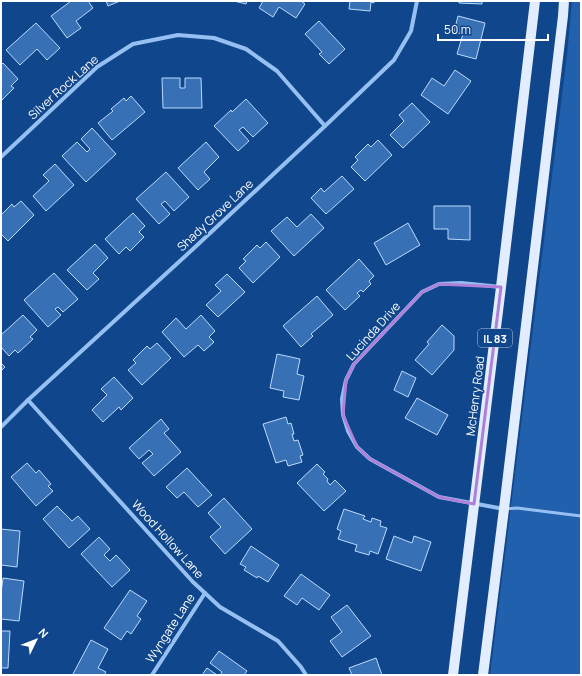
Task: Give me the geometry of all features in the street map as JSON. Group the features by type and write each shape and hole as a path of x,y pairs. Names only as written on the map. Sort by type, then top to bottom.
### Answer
{"main road":[{"name":"McHenry Road","path":"453,675 502,287 535,1"},
{"name":"IL 83","path":"482,675 504,509 564,1"}],"street":[{"name":"Shady Grove Lane","path":"1,427 28,400 193,249 394,60 411,31 417,1"},
{"name":"Silver Rock Lane","path":"1,157 98,67 133,44 178,35 214,38 246,49 277,71 325,126"},
{"name":"Lucinda Drive","path":"502,287 461,283 439,284 422,292 354,364 346,380 342,399 343,415 348,431 358,447 370,459 439,497 504,509"},
{"name":"Wood Hollow Lane","path":"28,400 193,582 220,607 278,641 301,667 306,675"},
{"name":"Wyngate Lane","path":"152,675 205,593"}],"lane":[{"path":"504,509 517,508 581,516"}],"highlighted area":[{"path":"439,284 501,287 474,504 439,497 370,459 357,447 343,415 346,380 354,364 422,292"}],"shaded area":[{"path":"572,1 581,1 581,675 490,675 567,55"}],"building":[{"path":"71,1 88,1 93,8 76,21 81,28 67,38 51,16"},
{"path":"106,1 120,1 108,6"},
{"path":"234,1 247,1 246,4"},
{"path":"263,1 301,1 305,4 296,18 279,7 273,17 259,8"},
{"path":"350,1 374,1 374,3 371,2 370,11 349,9"},
{"path":"459,1 482,1 482,4 459,3"},
{"path":"458,16 485,23 476,59 457,54 463,34 454,32"},
{"path":"319,21 345,49 329,64 319,54 322,52 305,34"},
{"path":"36,23 60,48 47,60 37,49 20,65 6,50"},
{"path":"3,63 18,79 11,86 14,88 1,101 1,65"},
{"path":"455,70 471,81 448,114 421,95 432,78 444,86"},
{"path":"162,78 180,78 180,88 185,88 185,78 201,78 202,108 163,108"},
{"path":"131,96 145,112 112,140 98,123 113,111 111,109 124,98 126,101"},
{"path":"246,99 268,123 253,137 243,127 239,130 249,141 238,151 214,126 231,110 232,112"},
{"path":"412,103 430,122 403,148 390,135 404,121 399,115"},
{"path":"92,128 116,154 86,182 62,156 77,142 87,152 90,149 81,139"},
{"path":"378,140 392,155 365,181 351,167 358,160 355,157 368,144 371,147"},
{"path":"206,142 219,157 204,172 210,179 198,190 178,168"},
{"path":"55,164 74,185 46,211 33,196 49,181 43,175"},
{"path":"166,172 189,197 174,211 165,201 161,204 170,214 159,224 136,199"},
{"path":"342,176 354,189 326,214 311,198 321,188 324,192"},
{"path":"21,201 34,215 8,241 1,234 1,215 12,204 14,207"},
{"path":"434,206 470,206 470,240 448,239 448,229 434,229"},
{"path":"133,213 145,226 139,232 144,237 130,251 126,247 119,254 105,239"},
{"path":"311,214 324,228 294,256 271,231 287,217 297,227"},
{"path":"408,223 420,245 386,265 374,243"},
{"path":"266,242 280,257 253,283 239,268 246,261 243,259 257,245 260,248"},
{"path":"95,244 108,258 93,273 99,279 87,290 67,270"},
{"path":"359,259 374,276 369,281 371,284 363,292 361,290 357,293 360,296 345,310 326,290"},
{"path":"54,273 78,299 63,312 58,307 55,309 61,315 48,327 24,300"},
{"path":"227,274 245,292 218,317 206,305 221,291 215,285"},
{"path":"317,296 333,315 311,334 313,336 301,347 283,326"},
{"path":"23,315 37,330 30,337 33,339 18,353 15,350 9,356 1,347 1,335"},
{"path":"201,315 215,331 209,337 214,342 204,351 198,345 184,357 162,332 176,318 186,329"},
{"path":"442,325 454,336 454,350 432,375 415,360 429,344 427,342"},
{"path":"157,343 171,358 142,385 128,370 136,363 133,360 147,346 150,349"},
{"path":"277,354 300,359 297,374 304,376 299,400 283,397 284,391 270,388"},
{"path":"1,363 5,367 1,371"},
{"path":"402,371 416,378 408,397 394,390"},
{"path":"114,377 133,398 121,410 119,407 103,422 92,410 107,395 101,389"},
{"path":"417,398 448,415 437,435 405,418"},
{"path":"286,417 288,424 291,423 294,441 298,440 303,455 300,456 302,462 288,466 286,460 276,463 263,424"},
{"path":"161,419 169,429 164,433 181,452 154,476 142,463 153,454 149,450 139,459 129,448"},
{"path":"27,463 36,473 39,470 51,484 48,486 53,491 36,506 11,477"},
{"path":"317,464 325,472 323,474 328,479 327,481 330,485 335,480 346,491 324,511 297,483"},
{"path":"187,468 212,495 198,507 184,492 177,498 166,487"},
{"path":"224,498 252,529 225,554 210,537 221,527 208,513"},
{"path":"57,506 72,521 78,516 90,529 69,548 43,519"},
{"path":"344,509 365,516 363,519 371,522 372,518 381,521 380,526 387,528 378,554 370,551 369,555 355,551 357,545 338,539 341,531 337,529"},
{"path":"1,529 20,531 17,567 1,565"},
{"path":"394,536 412,543 414,536 431,542 421,571 386,559"},
{"path":"99,537 110,549 104,555 110,561 116,555 130,570 112,587 81,554"},
{"path":"251,546 279,565 268,582 258,576 257,578 244,570 246,567 240,564"},
{"path":"301,574 330,595 319,610 302,598 297,605 284,596"},
{"path":"3,578 24,581 19,621 1,619 1,593"},
{"path":"130,590 147,601 137,616 141,619 131,634 127,631 121,640 104,628"},
{"path":"347,605 371,636 342,657 330,641 342,632 331,617"},
{"path":"1,631 10,631 8,668 1,668"},
{"path":"91,640 108,649 98,668 106,672 104,675 74,675 73,674"},
{"path":"219,651 247,671 244,675 220,675 222,672 210,663"},
{"path":"376,658 382,675 352,675 349,668"},
{"path":"207,668 217,675 202,675"}]}
